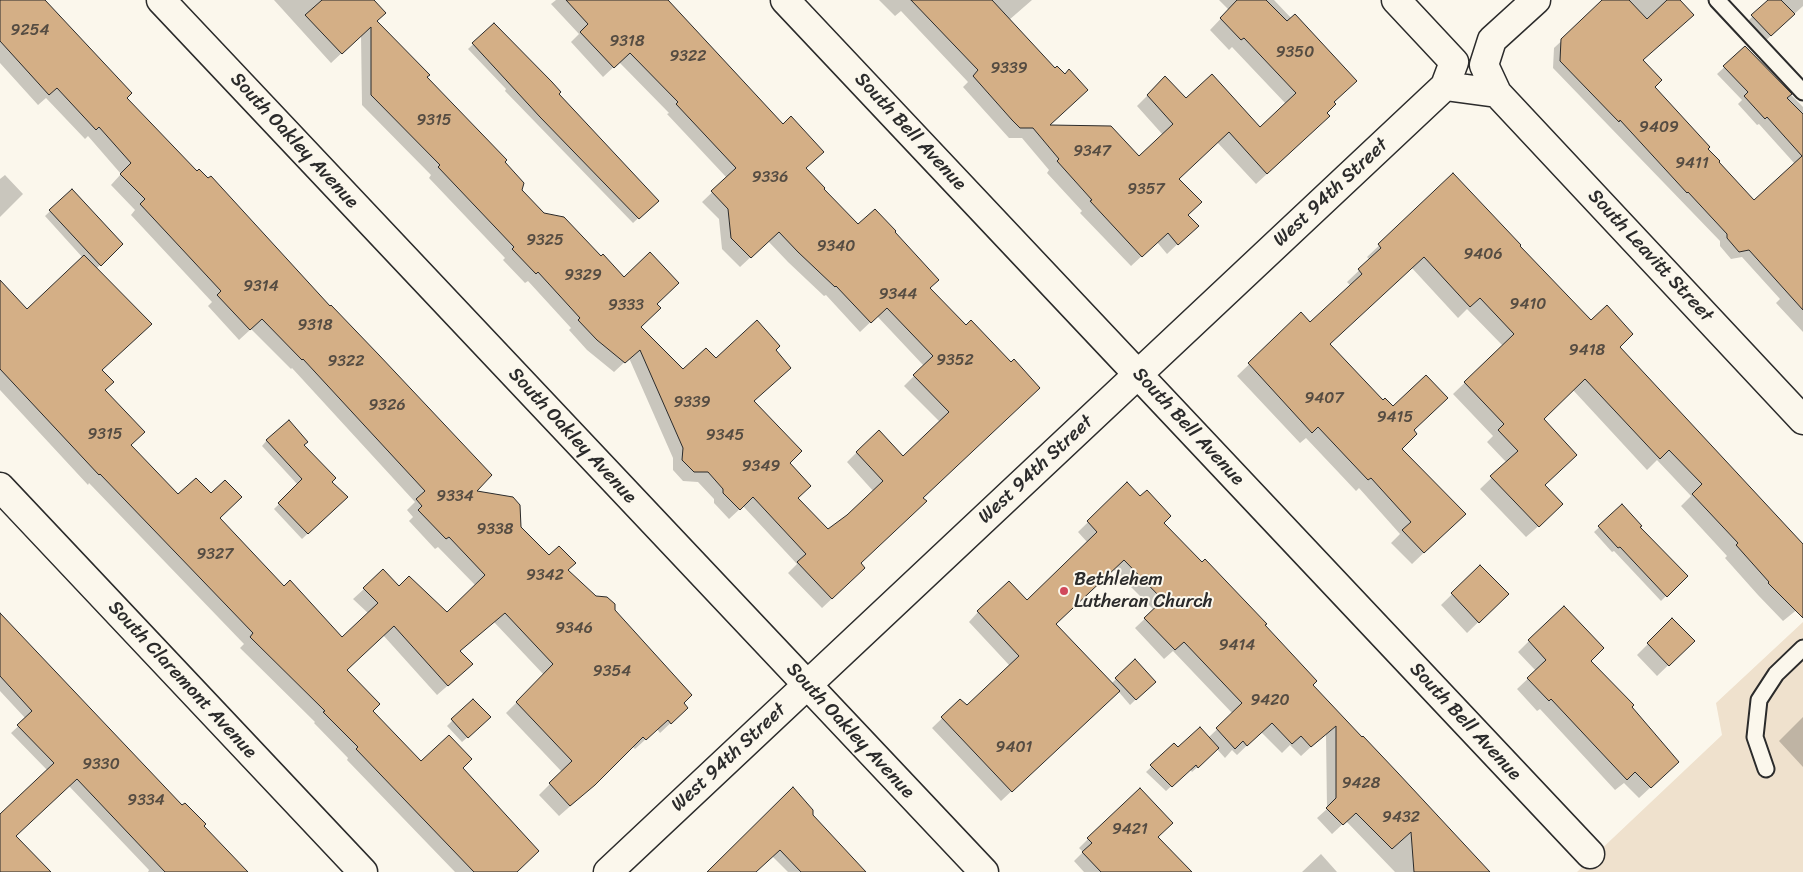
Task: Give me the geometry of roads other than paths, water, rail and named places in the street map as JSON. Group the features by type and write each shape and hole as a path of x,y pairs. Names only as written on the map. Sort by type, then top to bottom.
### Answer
{"street":[{"name":"South Oakley Avenue","path":"161,0 984,872"},
{"name":"South Bell Avenue","path":"785,0 1590,854"},
{"path":"1396,0 1449,74 1497,93"},
{"name":"South Leavitt Street","path":"1536,0 1492,40 1484,65 1497,93 1803,420"},
{"name":"West 94th Street","path":"608,872 1138,374 1449,74"},
{"name":"South Claremont Avenue","path":"0,487 363,872"}],"lane":[{"path":"1717,0 1803,92"},
{"path":"1766,769 1755,736 1759,700 1776,674 1803,648"}],"place":[{"name":"Bethlehem Lutheran Church","path":"1064,591"}]}
